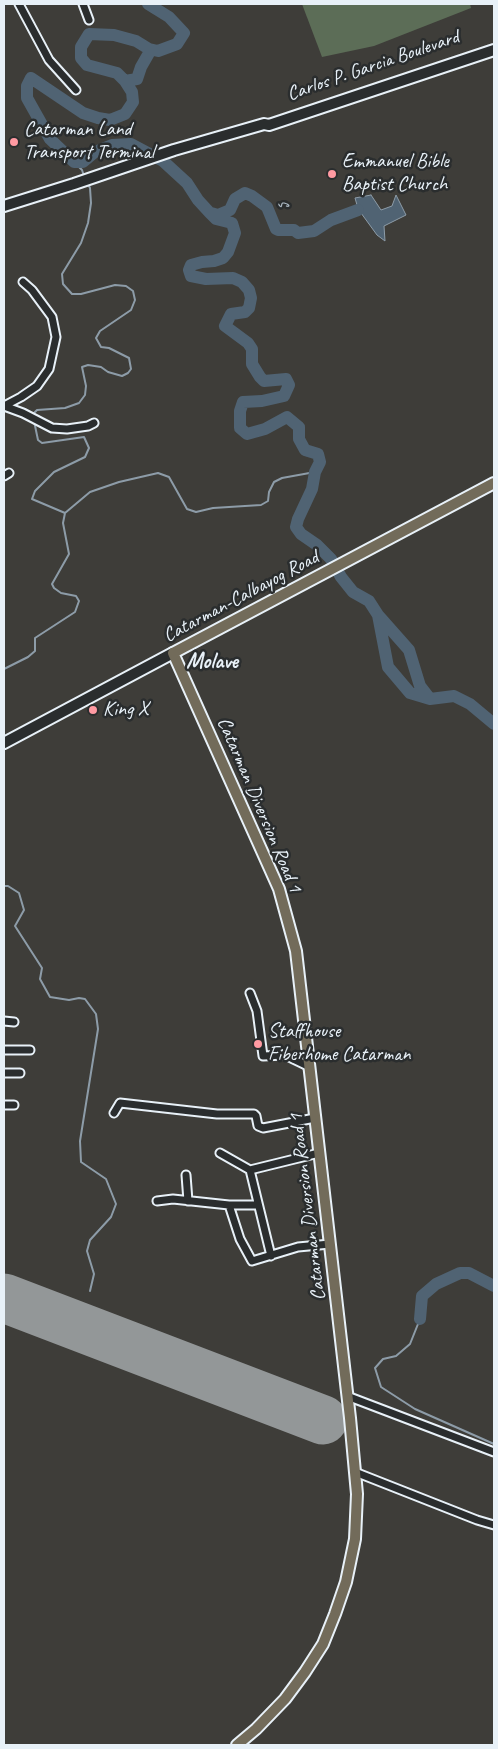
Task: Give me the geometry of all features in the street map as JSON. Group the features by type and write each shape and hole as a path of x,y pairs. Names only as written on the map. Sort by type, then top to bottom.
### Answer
{"main road":[{"name":"Carlos P. Garcia Boulevard","path":"4,206 174,150 264,124 269,120 284,117 490,48"},
{"name":"Catarman-Calbayog Road","path":"4,743 494,483"},
{"name":"Catarman Diversion Road 1","path":"173,653 280,890 296,951 357,1494 355,1539 346,1582 336,1614 326,1636 305,1672 285,1699 256,1729 237,1745"}],"street":[{"path":"19,4 49,60 76,90"},
{"path":"83,4 89,20"},
{"path":"4,406 36,386 49,369 56,337 52,317 32,290 23,282"},
{"path":"4,406 23,413 52,428 66,429 88,426 94,423"},
{"path":"250,994 258,1011 263,1056 285,1056 310,1067"},
{"path":"4,1021 14,1022"},
{"path":"4,1050 30,1050"},
{"path":"4,1074 20,1073"},
{"path":"114,1113 120,1103 217,1114 254,1114 258,1126 263,1128 315,1118"},
{"path":"4,1105 14,1105"},
{"path":"220,1153 250,1170 319,1153"},
{"path":"250,1170 257,1205 271,1256"},
{"path":"186,1175 188,1200"},
{"path":"157,1201 173,1199 229,1206 257,1205"},
{"path":"229,1206 240,1239 252,1261 298,1247 330,1244"},
{"path":"347,1396 494,1452"},
{"path":"355,1472 477,1520 494,1524"}],"green space":[{"path":"302,4 470,4 471,8 374,46 322,57"}],"water":[{"path":"371,195 381,210 392,206 396,195 406,215 384,226 385,241 377,235 361,213 355,212 357,205 355,198"}],"waterway":[{"path":"148,4 169,17 184,33 177,44 158,51 149,49 136,41 114,35 89,34 81,47 81,58 87,65 117,73 125,81 132,92 133,102 125,114 110,120 83,113 31,78 27,86 27,98 50,139 74,162 83,162 95,152 112,145 131,144 163,161 187,183 198,200 216,219 232,223 235,233 228,252 223,258 191,265 189,270 191,276 206,279 233,278 242,282 249,290 251,298 249,308 245,312 231,314 225,326 248,343 252,349 252,364 264,381 286,379 289,385 284,396 262,401 243,402 240,411 240,428 247,434 265,429 287,417 299,427 299,439 305,450 318,454 320,462 315,472 312,489 296,527 301,534 317,545 331,559 341,577 353,592 369,601 378,615 409,650 420,686 430,699"},
{"path":"125,81 137,79 149,49"},
{"path":"74,162 82,170 84,176"},
{"path":"34,417 34,413 37,410 65,408 79,403 85,395 86,386 82,367 88,365 101,367 108,372 122,376 131,369 129,358 109,348 101,347 96,338 100,331 131,310 135,300 133,291 126,286 115,285 81,294 72,294 63,284 62,274 81,243 88,223 91,203 90,188 87,182"},
{"name":"s","path":"211,213 218,215 230,210 235,199 245,193 267,207 276,229 294,230 298,233 314,231 331,220 358,210"},
{"path":"34,421 38,440 42,443 84,437 89,448 85,457 54,472 35,491 32,499 65,513"},
{"path":"4,669 28,657 35,651 35,638 75,612 79,601 76,596 61,593 52,584 69,554 63,523 65,513 90,492 119,482 158,473 169,477 187,509 196,512 213,508 261,505 268,501 269,492 274,482 282,478 315,472"},
{"path":"378,615 388,667 410,693 430,699 454,696 470,704 494,724"},
{"path":"4,886 8,886 19,893 24,910 15,926 42,968 40,979 50,997 69,1000 85,999 96,1014 98,1029 80,1141 81,1162 106,1179 116,1204 111,1217 90,1240 87,1251 94,1274 90,1291"},
{"path":"420,1319 422,1296 436,1284 460,1273 469,1273 494,1286"},
{"path":"420,1319 410,1344 396,1356 383,1359 375,1368 381,1387 415,1409 494,1444"}],"runway":[{"path":"4,1298 323,1420"}],"place":[{"name":"Catarman Land Transport Terminal","path":"14,142"},
{"name":"Emmanuel Bible Baptist Church","path":"332,174"},
{"name":"King X","path":"93,710"},
{"name":"Staffhouse Fiberhome Catarman","path":"258,1044"}],"district":[{"name":"Molave","path":"212,662"}]}
